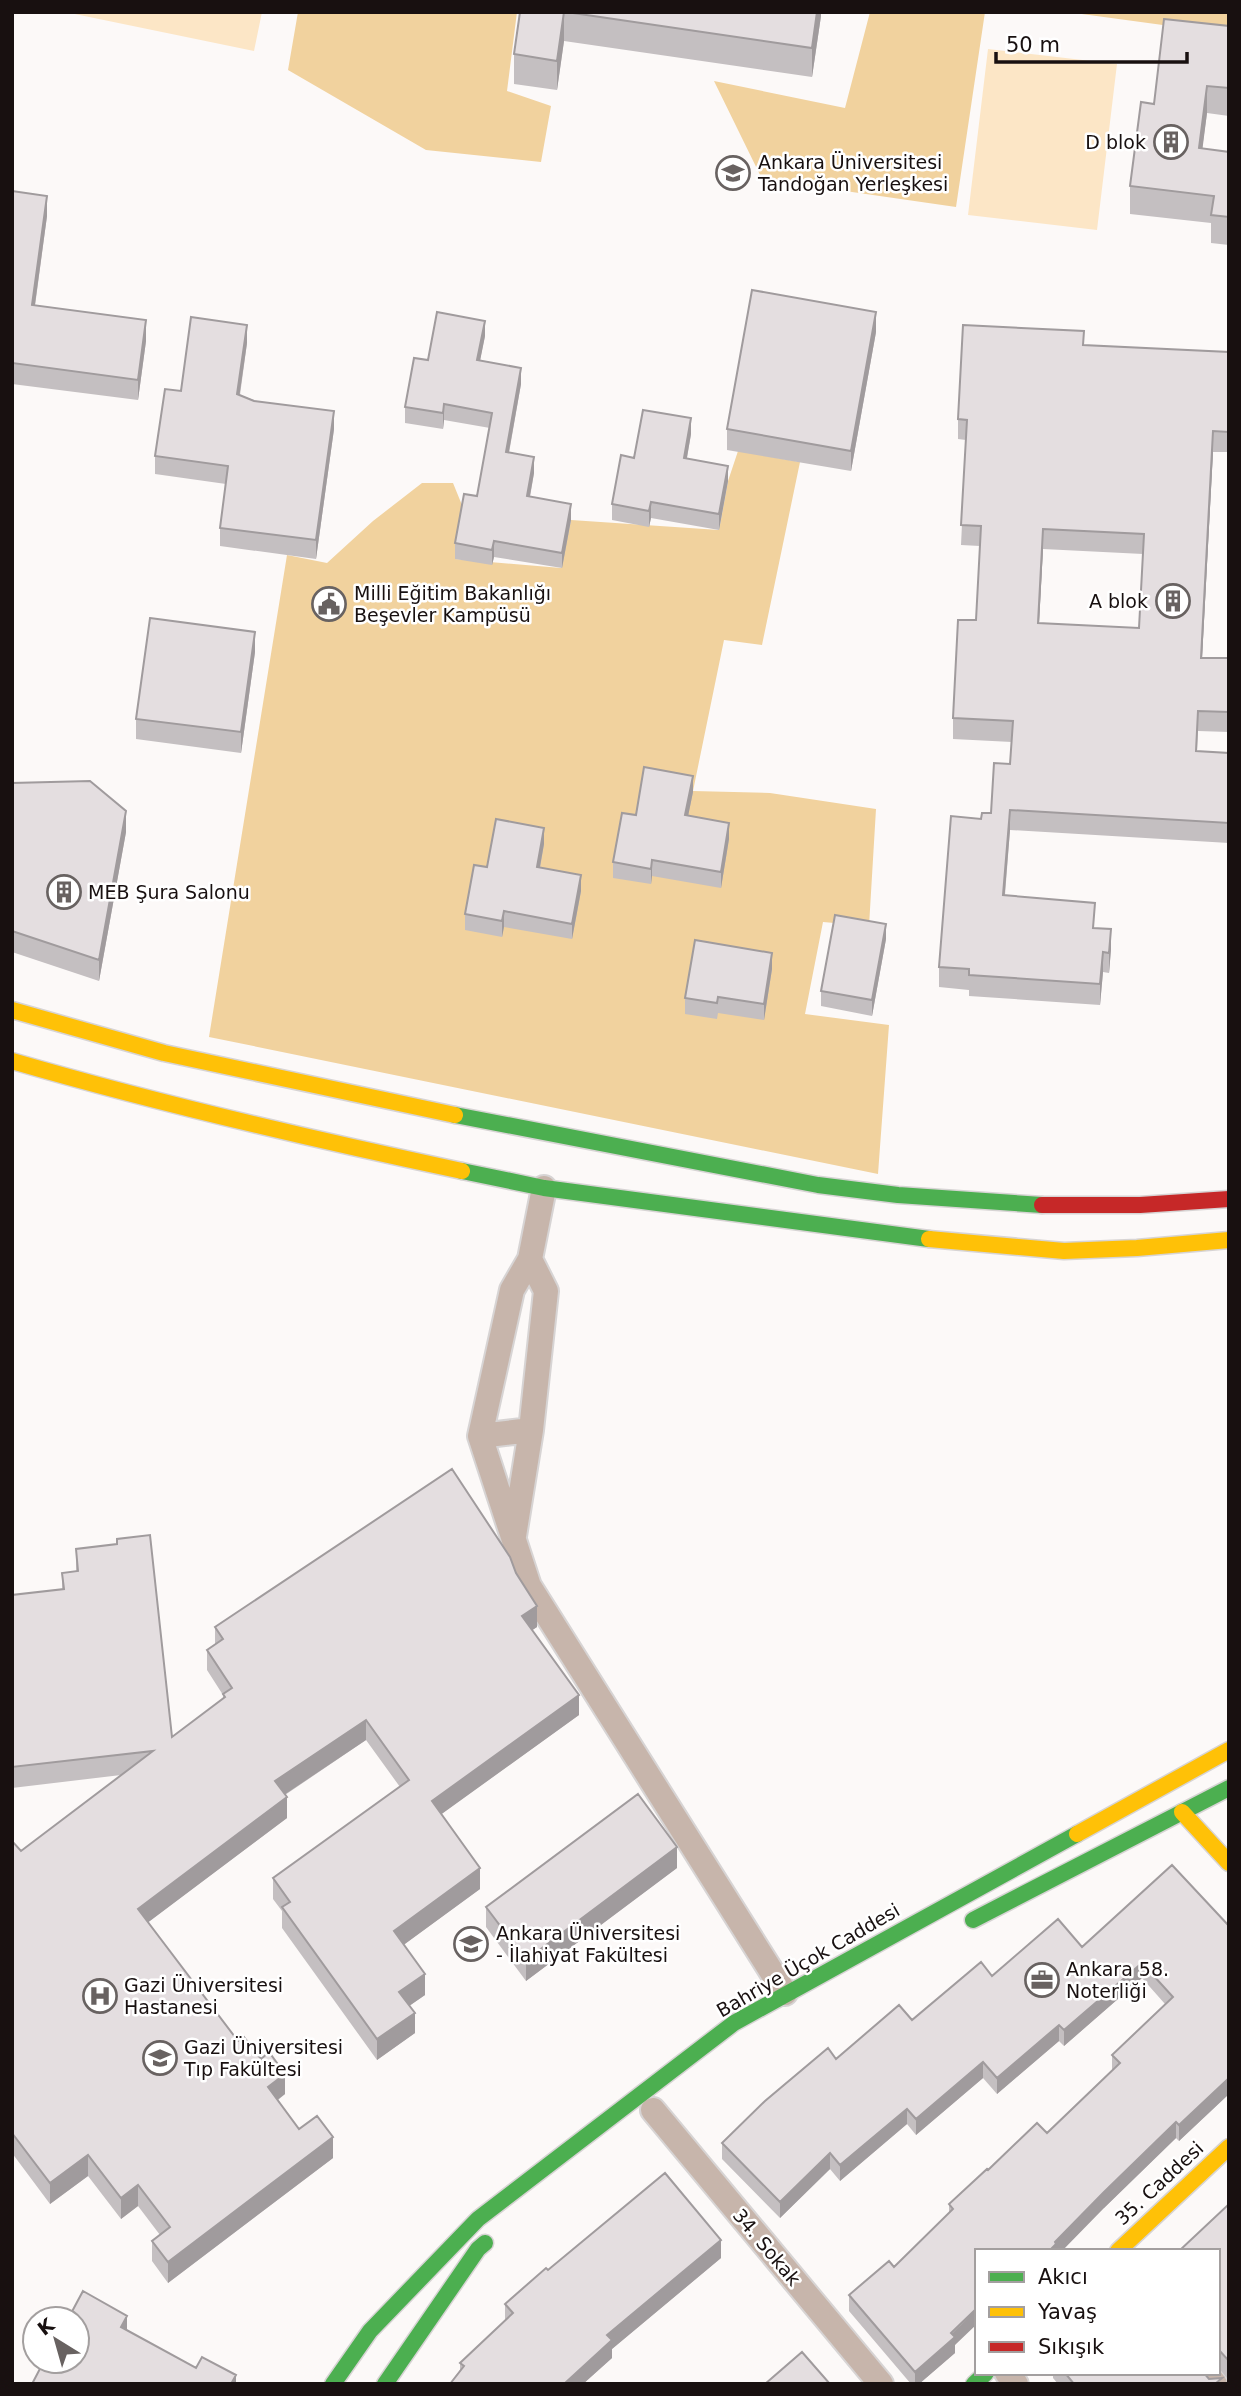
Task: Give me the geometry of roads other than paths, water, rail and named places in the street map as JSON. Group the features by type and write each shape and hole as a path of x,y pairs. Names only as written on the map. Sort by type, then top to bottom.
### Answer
{"main road":[{"path":"12,1010 164,1053 373,1098 818,1185 898,1195 1032,1205 1140,1205 1229,1199"},
{"path":"12,1061 92,1084 378,1153 544,1188 917,1238 1024,1248 1064,1251 1229,1240"},
{"name":"Bahriye Üçok Caddesi","path":"334,2384 370,2332 478,2219 734,2023 1229,1750"},
{"path":"960,1927 1229,1788"},
{"path":"1182,1812 1229,1863"},
{"name":"35. Caddesi","path":"1120,2249 1229,2147"},
{"path":"385,2384 478,2249 499,2231"}],"street":[{"path":"544,1188 530,1259 512,1290 480,1436 529,1586 785,1993"},
{"path":"514,1539 531,1430 546,1291 530,1259"},
{"path":"480,1436 531,1430"},
{"name":"34. Sokak","path":"653,2110 881,2384"}],"place":[{"name":"D blok","path":"1171,142"},
{"name":"Ankara Üniversitesi Tandoğan Yerleşkesi","path":"733,173"},
{"name":"A blok","path":"1173,601"},
{"name":"Milli Eğitim Bakanlığı Beşevler Kampüsü","path":"329,604"},
{"name":"MEB Şura Salonu","path":"64,892"},
{"name":"Ankara Üniversitesi - İlahiyat Fakültesi","path":"471,1944"},
{"name":"Ankara 58. Noterliği","path":"1042,1980"},
{"name":"Gazi Üniversitesi Hastanesi","path":"100,1996"},
{"name":"Gazi Üniversitesi Tıp Fakültesi","path":"160,2058"}]}
